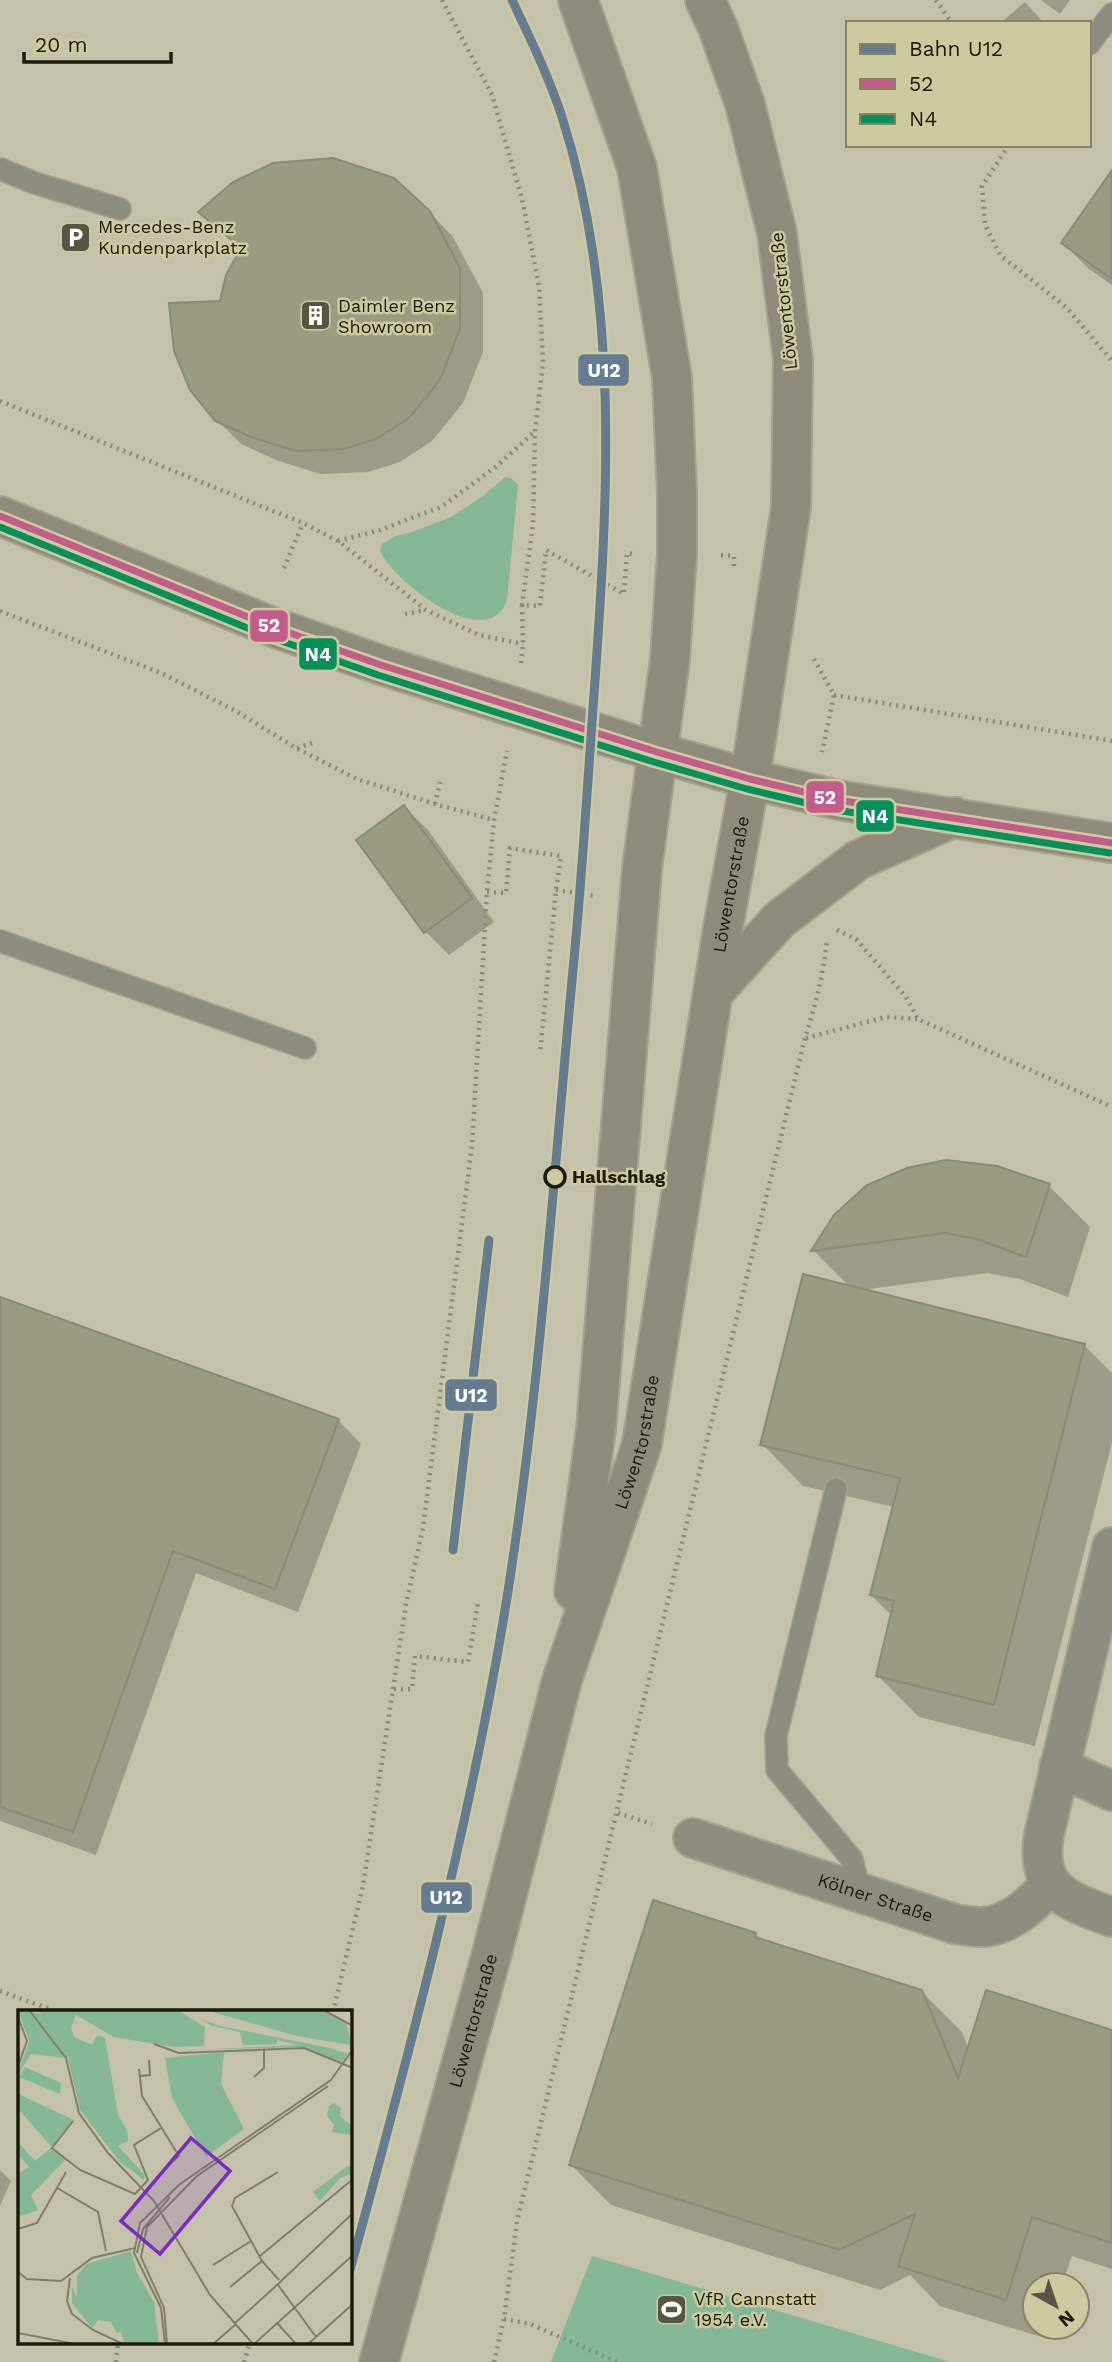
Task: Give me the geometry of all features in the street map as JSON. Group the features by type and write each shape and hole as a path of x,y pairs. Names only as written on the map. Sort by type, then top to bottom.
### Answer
{"main road":[{"name":"Löwentorstraße","path":"562,1680 596,1429 642,869 670,659 677,554 672,378 637,168 578,0"},
{"name":"Löwentorstraße","path":"379,2362 492,1953 562,1680 642,1444 713,993 750,779 791,507 793,360 777,233 745,104 705,0"},
{"path":"0,516 270,626 657,752 750,779 838,800 1112,843"},
{"path":"713,993 779,920 847,867 955,817"}],"street":[{"path":"1112,1547 1059,1767 1041,1855 1043,1872 1061,1894 1112,1917"},
{"path":"1059,1767 1112,1791"},
{"name":"Kölner Straße","path":"693,1838 955,1924 984,1927 1012,1917 1030,1905 1051,1884"}],"lane":[{"path":"1091,41 1112,14"},
{"path":"0,169 35,183 120,209"},
{"path":"0,941 305,1048"},
{"path":"836,1489 776,1736 777,1770 852,1859 860,1894"}],"path":[{"path":"442,0 492,95 522,199 538,286 543,363 535,431 533,525 522,605"},
{"path":"936,0 951,21"},
{"path":"1008,147 982,186 985,225 1000,255 1067,308 1112,361"},
{"path":"0,401 303,523 338,541 426,610 479,635 523,644"},
{"path":"338,541 380,530 441,507 497,466 535,431"},
{"path":"284,568 303,523"},
{"path":"405,614 426,610"},
{"path":"0,611 161,674 234,710 296,748 357,779 494,820 486,892 470,1159 423,1528 406,1604 363,1886 333,2010"},
{"path":"834,695 1112,741"},
{"path":"296,748 312,743"},
{"path":"435,804 440,782"},
{"path":"486,892 506,893 510,848 561,856 540,1054"},
{"path":"829,926 856,939 906,997 918,1019"},
{"path":"494,2362 504,2319 517,2221 805,1038 815,1007 828,937"},
{"path":"805,1038 886,1017 918,1019 1112,1107"},
{"path":"394,1689 412,1689 415,1656 468,1662 478,1603"},
{"path":"0,1991 52,2010"},
{"path":"504,2319 530,2324 617,2362"},
{"path":"116,2362 118,2344"},
{"path":"244,2362 250,2344"}],"green space":[{"path":"505,477 511,478 518,485 507,600 497,615 481,620 462,617 421,595 403,579 380,551 382,544 396,536 451,517 483,496"},
{"name":"VfR Cannstatt 1954 e.V.","path":"592,2256 950,2362 551,2362"}],"building":[{"name":"Daimler Benz Showroom","path":"333,158 394,178 430,211 460,268 460,328 440,380 409,418 376,439 344,449 296,451 251,437 215,421 190,390 174,351 169,303 220,301 226,275 241,248 198,212 233,182 273,163"},
{"path":"1112,170 1112,279 1061,243"},
{"path":"404,805 472,898 424,933 356,840"},
{"path":"946,1160 997,1166 1050,1184 1026,1257 977,1239 945,1233 811,1251 834,1215 867,1185 907,1168"},
{"path":"803,1274 1085,1344 994,1705 876,1676 894,1601 870,1595 900,1478 760,1445"},
{"path":"0,1297 339,1419 275,1589 173,1551 73,1832 0,1807"},
{"path":"653,1900 756,1933 755,1937 922,1990 958,2078 986,1990 1112,2030 1112,2243 1032,2217 1006,2300 898,2266 915,2214 839,2250 569,2165"}],"rail line":[{"name":"U12","path":"352,2262 455,1863 504,1616 527,1452 545,1288 577,924 600,611 606,468 605,397 593,256 581,186 562,117 512,0"},
{"name":"U12","path":"453,1550 489,1240"}],"transit line":[{"name":"52","path":"0,516 270,626 381,665 657,752 750,779 838,800 1112,843"},
{"name":"N4","path":"0,527 267,636 378,675 654,762 747,789 836,810 1110,853"}],"place":[{"name":"Mercedes-Benz Kundenparkplatz","path":"75,237"},
{"name":"Daimler Benz Showroom","path":"315,316"},
{"name":"Hallschlag","path":"555,1177"},
{"name":"VfR Cannstatt 1954 e.V.","path":"671,2309"}]}
